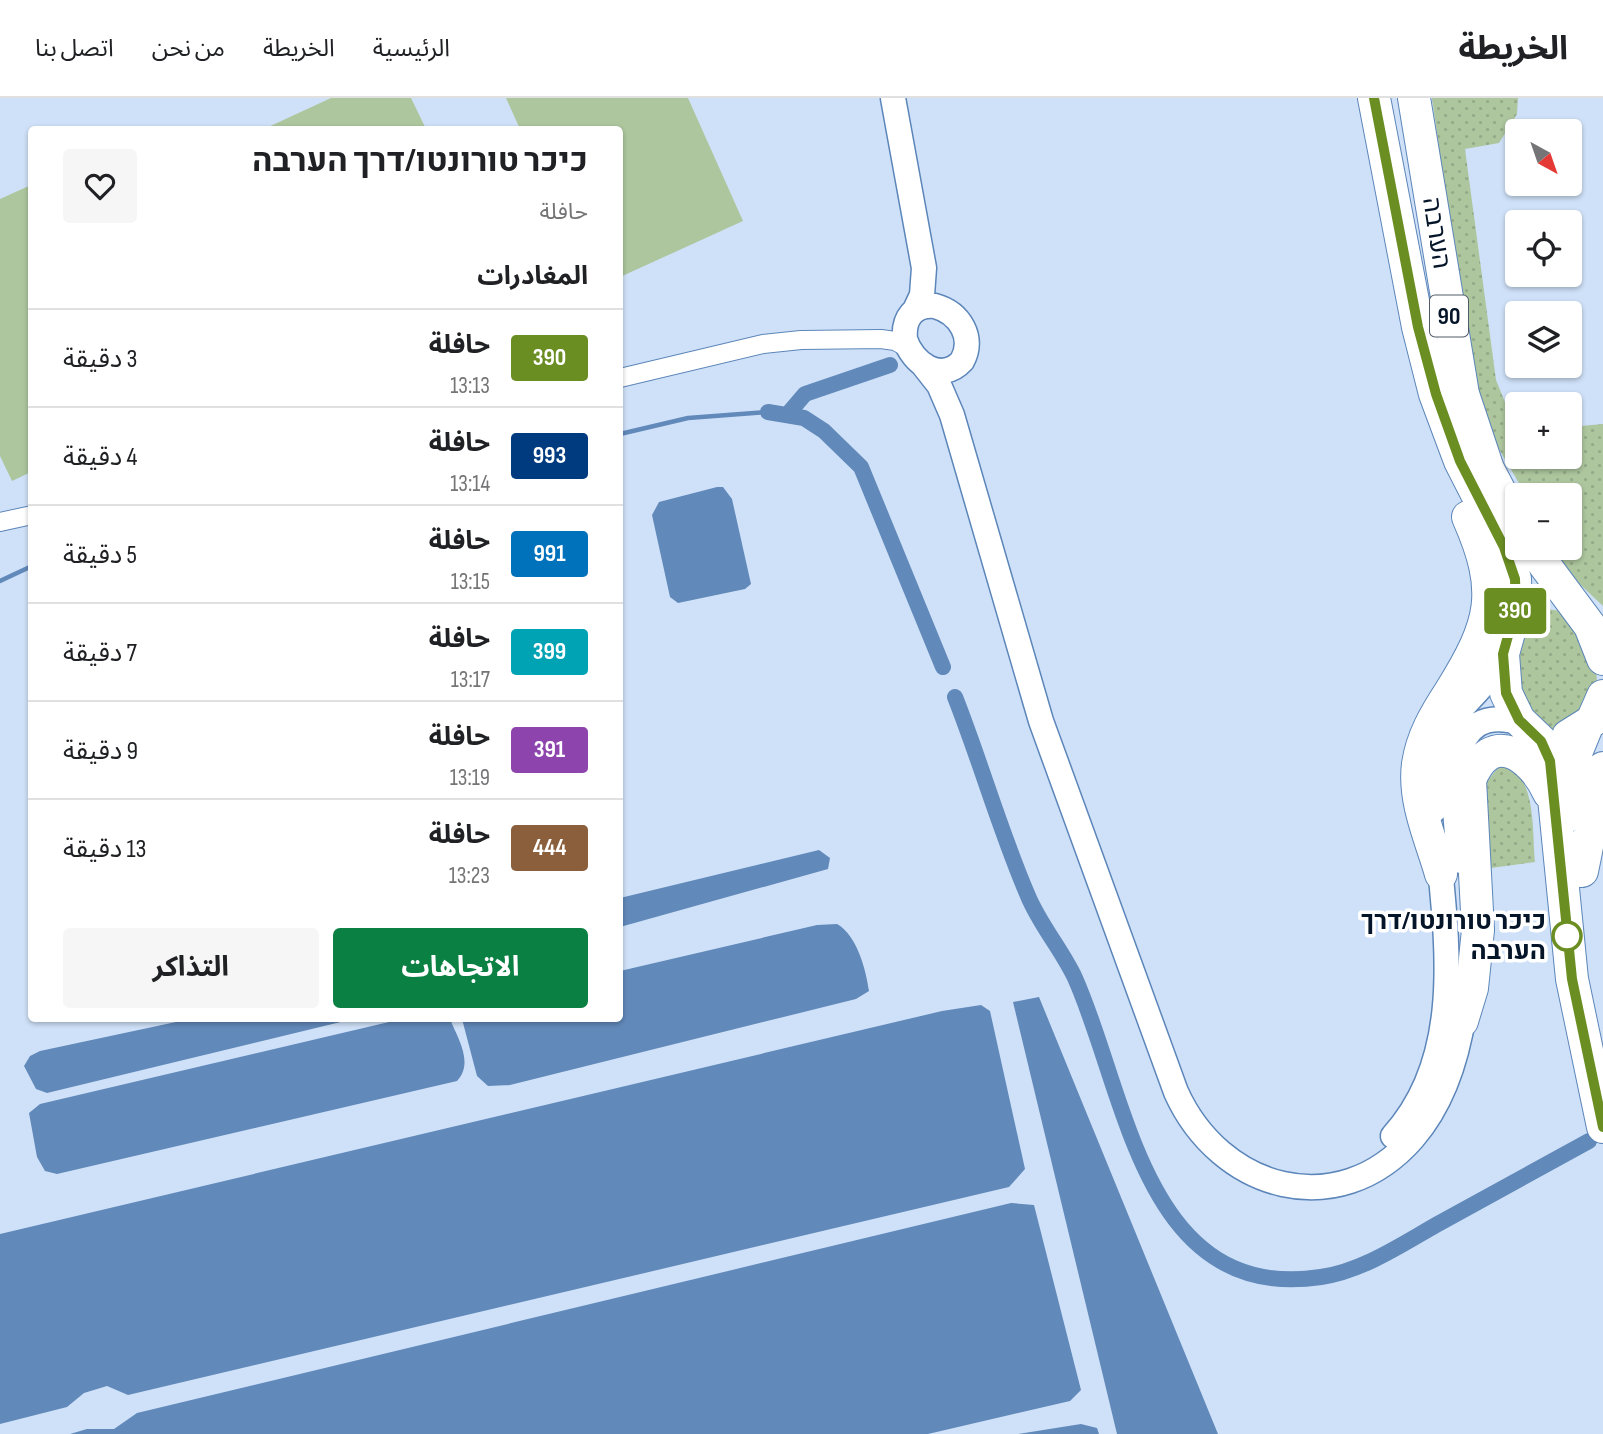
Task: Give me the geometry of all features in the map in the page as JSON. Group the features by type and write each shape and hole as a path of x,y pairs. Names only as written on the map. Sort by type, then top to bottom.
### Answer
{"highway":[{"name":"הערבה","path":"1374,98 1418,327 1436,394 1460,461 1513,569 1516,598 1507,640 1506,693 1514,713 1541,741 1550,761 1572,979 1603,1127"},
{"name":"הערבה","path":"1414,98 1463,394 1488,469 1505,501"},
{"path":"1436,394 1454,478 1478,540 1490,585 1488,613 1483,628 1426,733 1418,767 1418,793 1441,874"},
{"path":"1541,560 1592,625 1603,659"},
{"path":"1507,640 1528,608 1548,603 1567,607 1592,625"},
{"path":"1603,696 1600,709 1587,726 1576,753 1574,768 1590,954 1603,1031"},
{"path":"1527,727 1556,738 1569,736 1587,726"},
{"path":"1462,1021 1472,988 1478,930 1478,883 1470,798 1471,780 1476,767 1495,753 1518,754 1528,760 1543,781 1556,815"},
{"path":"1582,871 1603,768"}],"street":[{"path":"893,98 924,268 922,295 913,338 943,393 954,423 1041,722 1186,1114 1216,1152 1255,1176 1299,1186 1362,1175 1397,1153 1413,1138 1442,1091 1462,1021 1468,954 1453,770 1463,742 1483,723 1508,719 1527,727"},
{"path":"924,268 967,338 954,393 954,423"},
{"path":"913,338 935,306 953,315"},
{"path":"623,377 763,344 801,340 881,339 896,335 913,338 948,370 962,361"},
{"path":"0,523 28,516"},
{"path":"1322,1184 1347,1173 1386,1145 1412,1111 1430,1074 1440,1038 1447,988 1448,947 1433,795 1436,756 1451,721 1487,682 1507,640"}],"green space":[{"path":"331,98 411,98 425,126 270,126"},
{"path":"506,98 688,98 743,221 623,276 623,126 519,126"},
{"path":"1432,98 1518,98 1517,114 1514,119 1505,119 1505,133 1499,143 1465,149 1496,380 1505,402 1505,459 1482,420 1471,378"},
{"path":"28,186 28,473 12,481 0,456 0,199"},
{"path":"1603,424 1603,606 1569,574 1561,560 1582,560 1582,483 1519,483 1511,469 1582,469 1582,426"},
{"path":"1548,609 1565,612 1588,647 1597,677 1594,707 1556,732 1545,730 1511,692 1523,619"},
{"path":"1504,765 1515,771 1528,792 1535,862 1491,868 1483,787 1496,770"}],"water":[{"path":"723,487 732,499 751,584 745,589 678,603 670,597 652,515 659,502"},
{"path":"819,850 830,858 828,869 623,926 623,897"},
{"path":"837,924 850,936 866,973 869,991 856,999 510,1085 488,1086 477,1076 463,1022 623,1022 623,970 817,925"},
{"path":"1039,997 1218,1434 1117,1434 1013,1002"},
{"path":"981,1005 990,1011 1025,1169 1009,1187 128,1395 107,1386 84,1393 67,1407 0,1424 0,1234 942,1011"},
{"path":"176,1022 341,1022 47,1093 36,1089 24,1066 30,1056 40,1051"},
{"path":"389,1022 451,1022 464,1059 462,1074 457,1081 57,1174 45,1171 37,1157 29,1113 40,1104"},
{"path":"1011,1203 1034,1205 1081,1390 1070,1401 928,1434 70,1434 87,1429 114,1429 137,1413"},
{"path":"1081,1424 1097,1428 1099,1434 1018,1434"}],"waterway":[{"path":"787,415 805,394 890,365"},
{"path":"623,433 688,418 768,412"},
{"path":"768,412 804,418 824,431 861,467 943,667"},
{"path":"0,581 28,568"},
{"path":"955,697 1018,871 1033,907 1075,978 1129,1131 1151,1181 1179,1225 1215,1258 1262,1277 1321,1277 1336,1274 1395,1249 1589,1141"}],"bus line":[{"name":"390","path":"1374,98 1429,372 1460,461 1513,569 1516,607 1503,654 1503,681 1514,713 1536,734 1550,761 1572,979 1603,1127"}],"place":[{"name":"כיכר טורונטו/דרך הערבה","path":"1567,936"}]}
